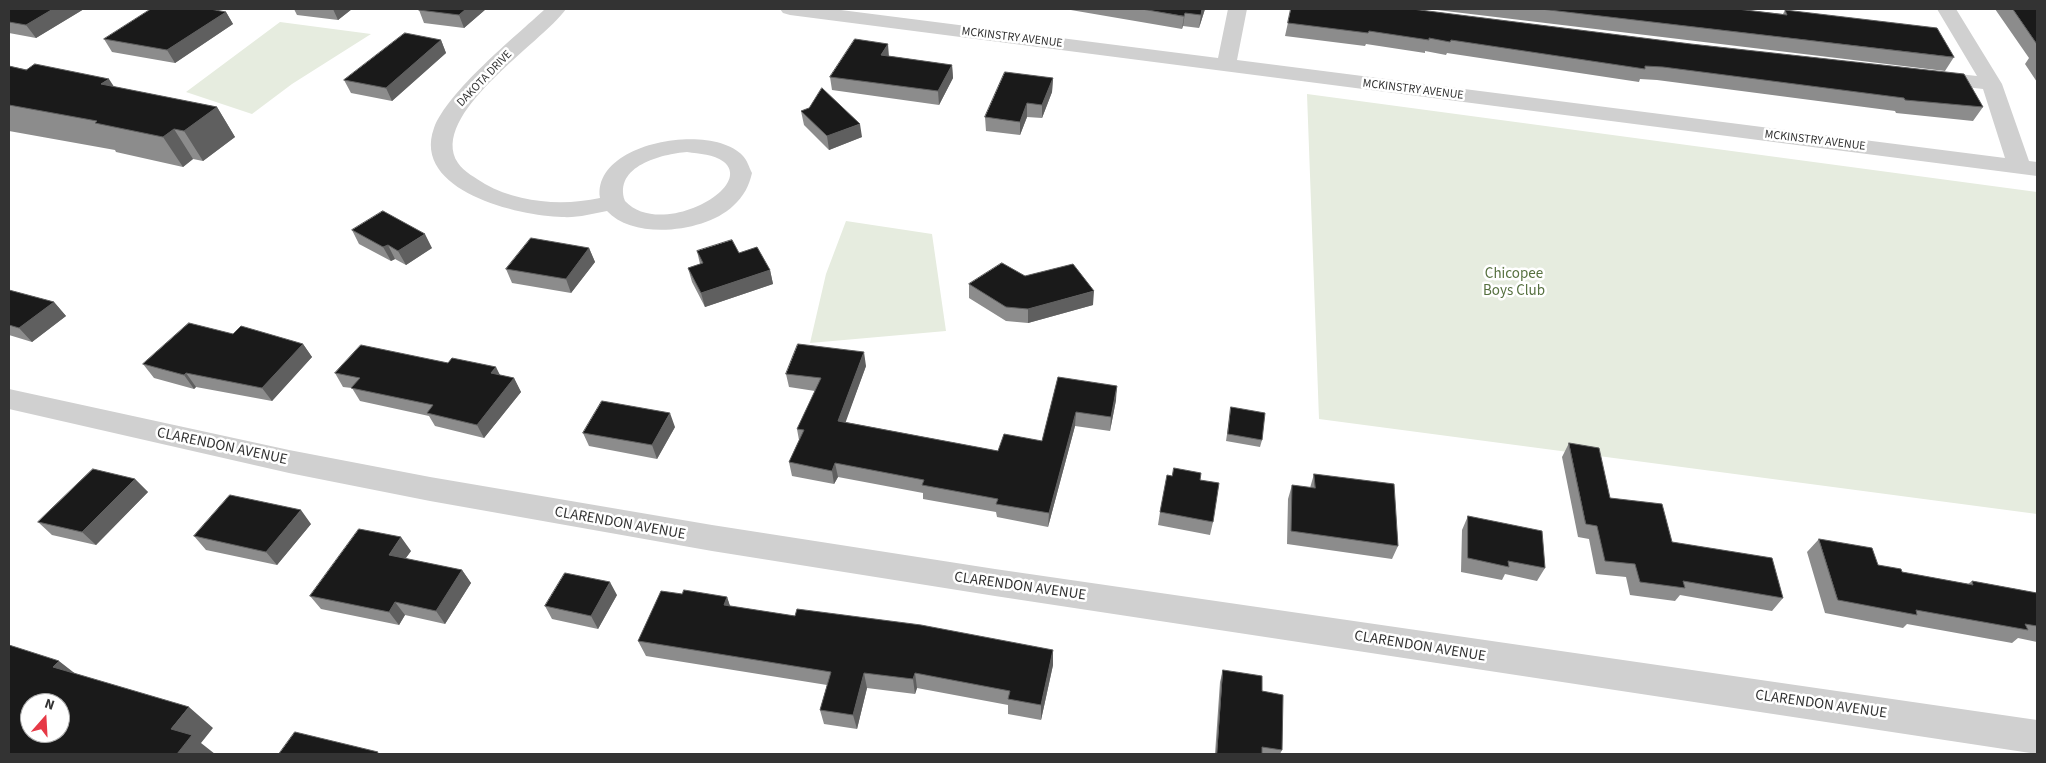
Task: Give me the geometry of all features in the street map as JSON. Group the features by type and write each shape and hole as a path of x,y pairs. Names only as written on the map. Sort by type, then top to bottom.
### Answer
{"street":[{"name":"DAKOTA DRIVE","path":"556,9 460,104 442,137 443,151 455,173 468,184 508,203 534,208 571,210 613,202"},
{"name":"MCKINSTRY AVENUE","path":"790,9 2028,167"},
{"path":"1226,66 1238,9"},
{"path":"1947,9 1992,84 2028,167"},
{"path":"1912,75 1992,84"},
{"path":"687,145 714,149 734,160 740,170 738,186 726,202 712,211 686,220 658,223 640,220 620,211 613,202 611,190 620,172 640,156 658,150 687,145"},
{"name":"CLARENDON AVENUE","path":"9,399 287,461 654,530 1495,658 2037,737"}],"green space":[{"path":"280,22 371,34 292,84 252,114 186,92"},
{"name":"Chicopee Boys Club","path":"1307,94 2037,192 2037,514 1319,419"},
{"path":"846,221 932,234 946,331 810,343 826,274"}],"building":[{"path":"9,9 53,9 26,25 9,22"},
{"path":"151,9 210,9 226,12 167,50 104,39"},
{"path":"420,9 466,9 459,15"},
{"path":"1142,9 1202,9 1201,15 1185,13 1184,16"},
{"path":"1291,9 1412,9 1691,44 1964,74 1983,107 1905,100 1904,98 1663,67 1645,66 1645,69 1451,40 1450,42 1429,38 1429,40 1369,31 1368,33 1288,23"},
{"path":"1541,9 1737,9 1787,15 1785,10 1937,28 1954,57"},
{"path":"2013,9 2037,9 2037,44"},
{"path":"405,33 441,40 386,88 344,80"},
{"path":"855,39 888,44 881,55 952,65 938,91 830,77"},
{"path":"35,64 109,79 101,84 217,107 184,131 174,129 163,137 95,123 97,121 9,105 9,66 26,70"},
{"path":"1005,72 1053,78 1042,105 1027,103 1020,122 985,117"},
{"path":"822,88 860,124 827,136 801,111 809,108"},
{"path":"383,211 425,234 398,251 388,245 383,247 352,230"},
{"path":"531,238 589,248 566,279 506,269"},
{"path":"732,240 739,253 757,247 770,270 701,293 688,268 703,263 697,251"},
{"path":"1002,263 1025,276 1073,264 1094,291 1028,309 1006,307 969,284"},
{"path":"9,290 54,302 19,328 9,325"},
{"path":"189,323 233,334 241,326 303,344 262,388 186,373 184,375 143,364"},
{"path":"798,344 864,352 838,421 998,451 1004,434 1042,441 1058,377 1117,386 1111,417 1076,412 1049,513 996,504 998,499 922,485 924,480 835,463 832,471 789,462 804,430 797,429 821,378 786,374"},
{"path":"361,345 448,363 452,358 496,367 491,373 514,378 477,425 427,413 433,405 351,388 360,378 335,373"},
{"path":"602,401 670,413 652,445 583,433"},
{"path":"1231,407 1265,413 1262,440 1228,434"},
{"path":"1569,443 1599,448 1610,498 1662,504 1672,542 1772,558 1783,598 1683,581 1685,588 1640,582 1635,564 1605,561 1597,526 1586,524"},
{"path":"1174,468 1201,473 1200,480 1219,483 1213,522 1160,512 1167,475 1172,476"},
{"path":"93,469 135,479 82,532 38,522"},
{"path":"1314,474 1394,484 1398,546 1291,531 1292,485 1315,488"},
{"path":"230,495 301,510 266,552 194,536"},
{"path":"1468,516 1542,531 1545,568 1508,561 1509,567 1468,558"},
{"path":"359,529 401,537 389,555 462,570 436,611 395,602 389,612 310,596"},
{"path":"1819,539 1872,548 1878,565 1901,569 1902,572 1973,585 1972,581 2037,593 2037,626 2025,624 2028,630 1916,610 1917,615 1838,600"},
{"path":"565,573 610,582 591,616 545,606"},
{"path":"684,590 727,597 724,605 795,616 797,609 921,625 1053,650 1041,705 1008,699 1010,691 915,673 913,679 864,673 853,715 820,710 831,672 638,641 661,591 682,594"},
{"path":"9,645 59,661 53,667 189,707 171,729 192,735 177,754 9,754"},
{"path":"1223,670 1262,676 1262,691 1283,695 1282,750 1262,747 1262,754 1217,754"},
{"path":"295,732 378,752 377,754 279,754"}]}
